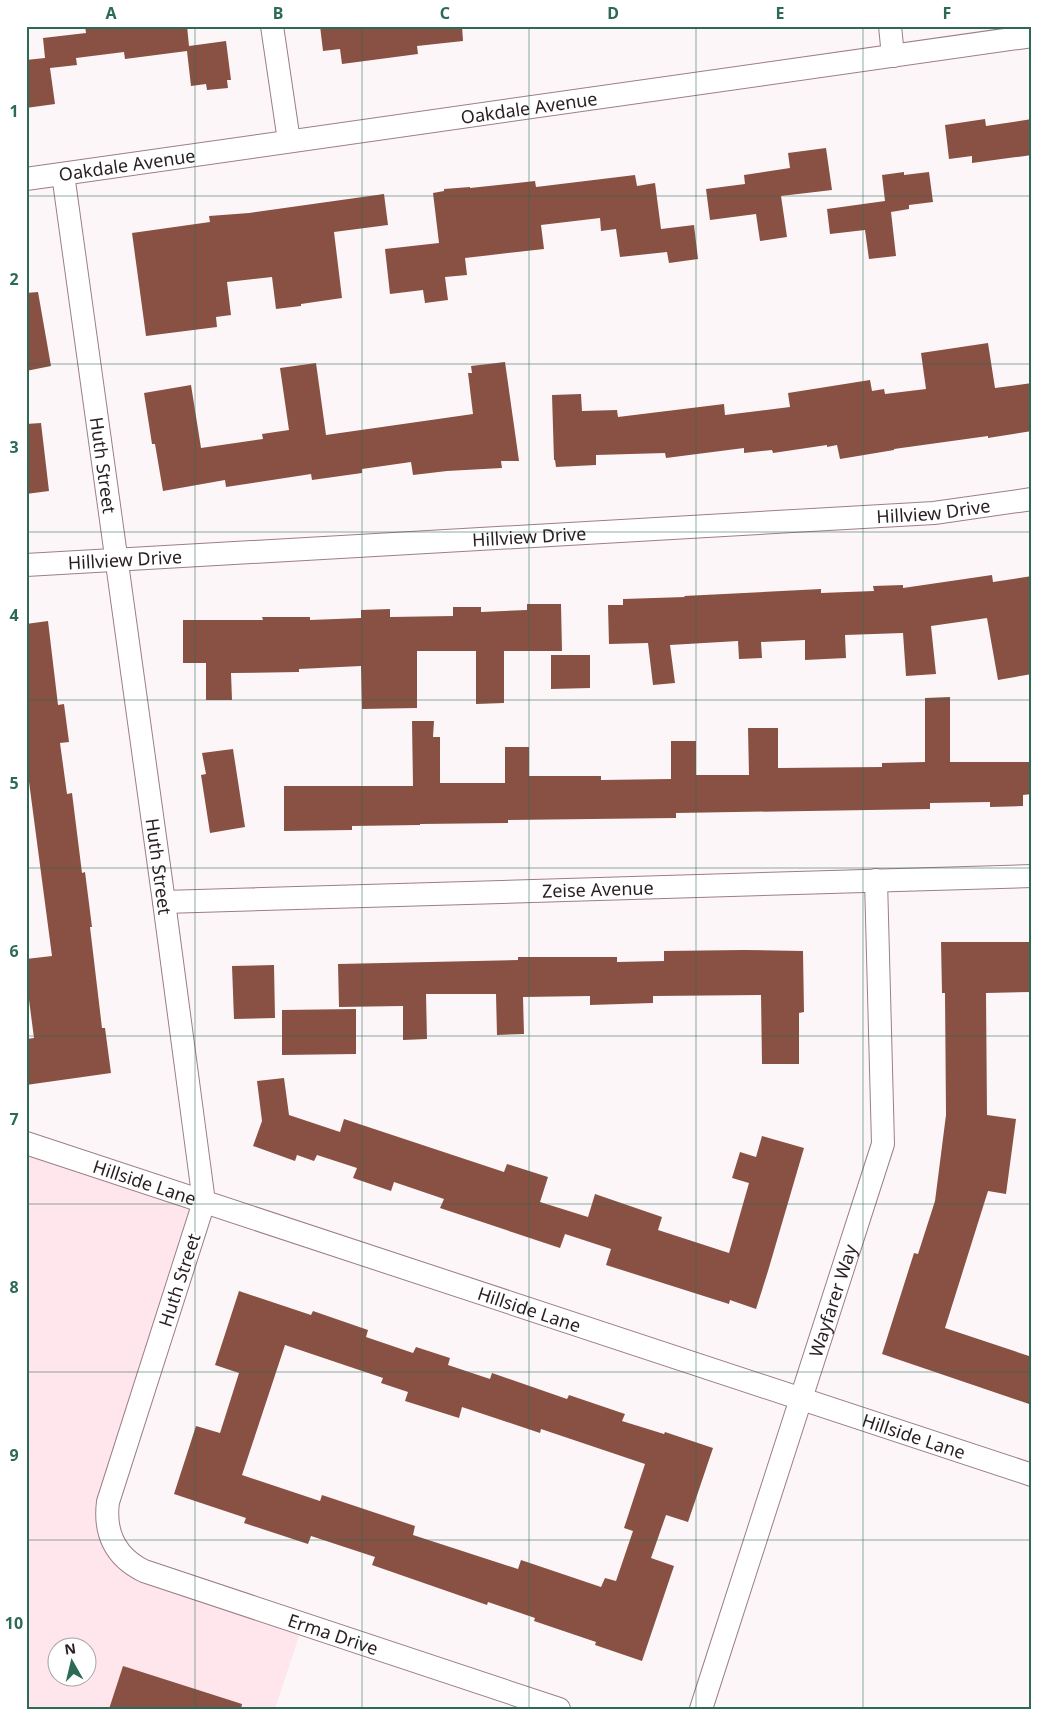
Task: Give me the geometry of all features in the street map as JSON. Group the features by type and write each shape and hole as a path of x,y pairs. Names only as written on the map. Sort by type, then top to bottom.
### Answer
{"street":[{"path":"272,26 289,141"},
{"path":"890,26 893,56"},
{"name":"Oakdale Avenue","path":"26,179 1032,36"},
{"name":"Huth Street","path":"63,174 204,1202 108,1502 107,1525 115,1547"},
{"name":"Hillview Drive","path":"26,566 934,513 1032,499"},
{"name":"Zeise Avenue","path":"164,902 1032,876"},
{"name":"Wayfarer Way","path":"701,1709 883,1144 876,880"},
{"name":"Hillside Lane","path":"26,1143 1032,1475"},
{"name":"Erma Drive","path":"115,1547 121,1556 144,1571 558,1709"}],"shaded area":[{"path":"26,1143 204,1202 108,1502 121,1556 303,1624 275,1709 26,1709"}],"building":[{"path":"85,26 187,26 189,46 226,41 231,80 227,80 228,88 207,90 206,84 191,86 187,51 125,59 124,52 76,58 77,65 50,68 55,104 26,108 26,60 45,58 43,38 86,33"},
{"path":"320,26 462,26 463,41 417,46 418,54 342,64 340,49 323,51"},
{"path":"985,119 986,126 1032,119 1032,155 972,163 972,156 949,159 945,125"},
{"path":"826,148 832,190 781,196 787,237 760,241 756,214 710,220 706,189 745,184 744,175 790,168 788,153"},
{"path":"904,172 904,175 929,172 933,202 909,205 909,209 891,212 896,256 869,259 865,230 830,234 827,209 885,201 882,175"},
{"path":"635,175 637,186 655,183 661,229 694,225 698,259 669,263 667,252 620,257 616,229 601,231 600,218 541,225 544,249 465,258 467,275 445,277 448,300 425,303 423,290 390,294 385,249 439,243 433,193 444,191 444,189 535,181 536,187"},
{"path":"384,194 388,225 334,232 342,298 276,309 272,277 227,282 231,315 216,317 217,327 146,336 132,233 210,222 209,216 249,213"},
{"path":"38,292 51,366 26,371 26,293"},
{"path":"988,343 995,388 1032,383 1032,431 894,449 840,459 837,445 827,447 827,445 773,453 772,450 744,453 744,448 666,458 665,453 596,455 596,465 556,467 554,460 552,395 581,394 582,411 617,410 618,417 724,404 725,415 790,407 788,393 870,380 872,391 884,389 885,394 926,389 921,353"},
{"path":"505,362 519,461 501,461 502,468 413,475 411,462 362,469 362,473 312,480 311,474 226,487 225,480 163,491 155,444 152,444 144,393 191,385 201,448 263,439 262,434 289,430 280,368 316,363 326,435 473,414 468,373 472,373 471,366"},
{"path":"41,423 49,491 26,494 26,424"},
{"path":"992,575 993,582 1032,576 1032,674 998,680 987,618 931,626 936,674 906,676 903,633 845,635 846,658 805,660 805,640 761,642 762,658 739,659 738,641 670,645 675,683 653,685 648,643 609,644 608,605 623,605 623,599 821,589 821,593 874,591 873,586 903,585 903,588"},
{"path":"527,604 561,604 562,651 504,651 504,703 476,704 476,651 417,651 417,708 362,709 361,666 299,669 299,672 231,673 232,700 206,700 206,663 183,663 183,620 263,620 262,617 310,617 310,620 361,618 361,610 390,609 390,617 453,616 453,607 481,607 481,612 527,610"},
{"path":"48,621 58,705 64,704 69,742 60,743 67,794 72,793 82,873 85,872 102,1028 105,1028 111,1073 26,1085 26,1039 34,1038 26,977 26,959 52,956 26,759 26,624"},
{"path":"551,655 590,655 590,688 551,689"},
{"path":"950,697 950,762 1032,762 1032,794 1023,795 1023,806 990,807 990,802 930,803 930,809 676,813 676,818 508,820 508,823 352,826 352,830 284,831 284,786 413,786 412,721 434,721 433,737 440,737 440,783 505,783 505,747 529,747 529,776 601,776 601,780 671,779 671,741 696,741 696,775 749,775 748,728 778,728 778,768 882,767 882,763 925,762 925,698"},
{"path":"233,749 245,827 210,833 201,775 206,774 202,753"},
{"path":"941,942 1032,942 1032,992 986,993 987,1115 1016,1119 1006,1194 988,1191 945,1328 1032,1357 1032,1405 882,1354 914,1253 918,1254 935,1201 946,1115 945,993 942,993"},
{"path":"664,951 803,951 804,1012 799,1013 799,1064 762,1064 761,995 653,996 653,1003 590,1005 590,996 523,997 524,1034 497,1035 496,994 426,994 427,1039 403,1040 403,1006 339,1007 338,964 518,960 518,957 617,957 617,962 664,961"},
{"path":"274,965 275,1018 234,1019 232,966"},
{"path":"356,1009 356,1054 282,1055 282,1010"},
{"path":"284,1078 289,1115 340,1132 344,1119 504,1172 507,1164 548,1177 540,1202 588,1217 595,1194 662,1217 658,1230 729,1253 749,1183 732,1178 740,1152 756,1157 762,1136 804,1148 756,1309 730,1300 729,1304 606,1265 611,1249 565,1234 560,1248 440,1208 444,1199 394,1182 391,1191 353,1178 357,1168 317,1155 314,1161 297,1155 295,1161 253,1146 262,1121 257,1081"},
{"path":"239,1291 311,1315 313,1311 368,1330 366,1337 413,1353 416,1347 450,1358 448,1365 490,1379 492,1373 567,1399 569,1395 625,1414 622,1421 664,1434 665,1432 713,1448 688,1522 666,1515 651,1558 674,1566 642,1661 595,1645 596,1642 534,1621 535,1618 488,1602 487,1605 372,1565 375,1557 311,1536 308,1544 244,1523 246,1518 174,1494 196,1426 220,1433 239,1373 215,1365","holes":["285,1345 383,1378 381,1383 408,1392 405,1401 459,1418 462,1407 540,1433 541,1429 645,1464 624,1528 633,1531 616,1581 605,1578 601,1587 521,1560 518,1569 413,1535 415,1526 322,1495 320,1501 242,1475"]},
{"path":"123,1666 242,1704 241,1709 109,1709"}]}
